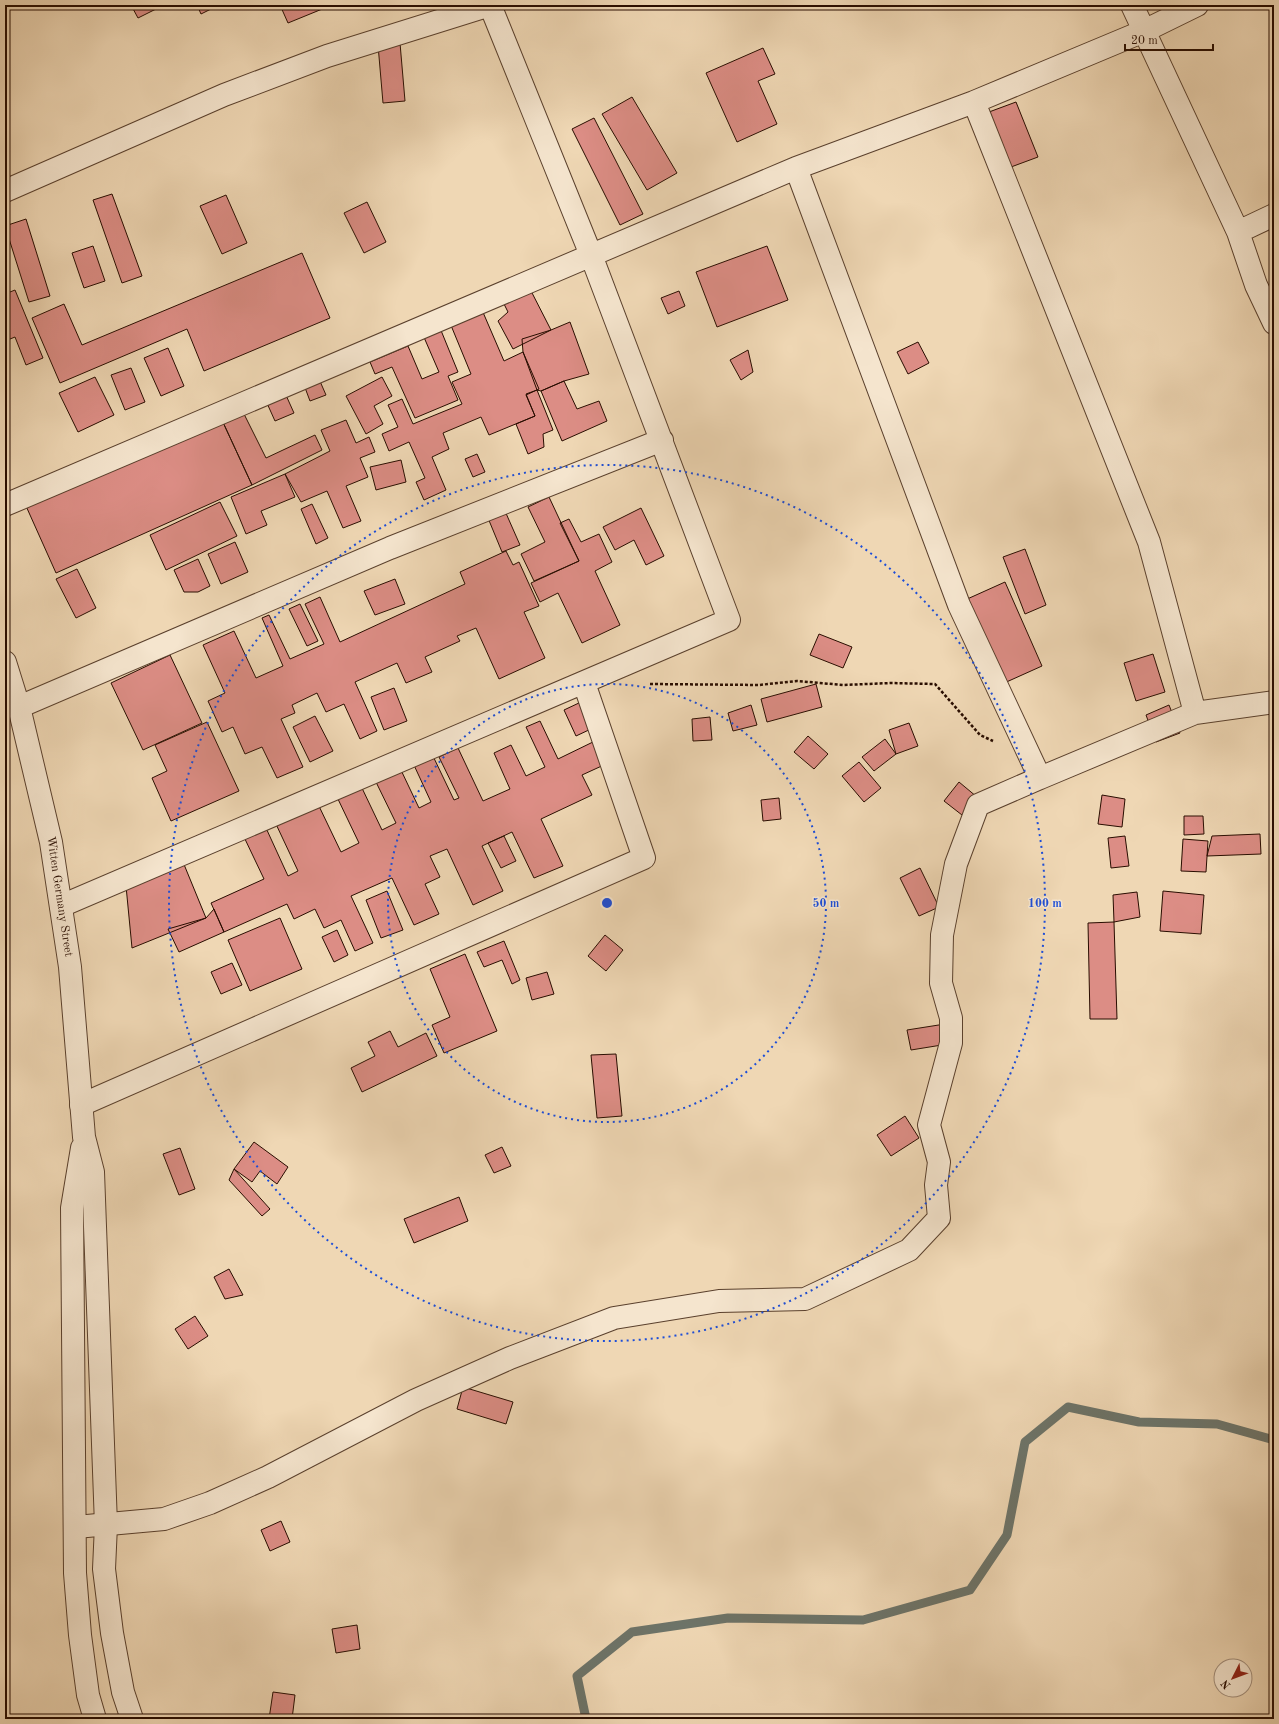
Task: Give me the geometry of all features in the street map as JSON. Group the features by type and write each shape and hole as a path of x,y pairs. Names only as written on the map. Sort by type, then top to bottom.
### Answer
{"street":[{"path":"5,191 224,95 319,58 490,5 591,255 729,620 61,906"},
{"path":"1132,5 1238,232 1256,285 1274,324"},
{"path":"5,505 796,168 974,102 1144,31 1197,5"},
{"path":"974,102 1149,542 1195,713"},
{"path":"796,168 959,605 1036,768"},
{"path":"1238,232 1274,215"},
{"path":"19,707 390,548 662,440"},
{"name":"Witten Germany Street","path":"5,662 19,707 51,842 70,967 84,1137"},
{"path":"82,1105 644,858 584,683"},
{"path":"76,1527 164,1519 210,1503 268,1477 416,1400 510,1358 614,1318 718,1301 805,1299 909,1250 939,1218 936,1185 939,1162 929,1125 951,1043 951,1018 941,983 942,935 956,864 978,805 1036,768 1195,713 1274,702"},
{"path":"84,1137 93,1172 106,1525 104,1570 112,1633 123,1692 132,1719"},
{"path":"84,1137 72,1208 76,1527 75,1573 80,1635 88,1695 95,1719"}],"path":[{"path":"648,684 759,685 797,681 843,685 935,684 980,735 1036,768"}],"building":[{"path":"131,5 156,5 158,8 138,18"},
{"path":"197,5 219,5 201,14"},
{"path":"280,5 332,5 288,23"},
{"path":"400,43 405,101 383,103 378,45"},
{"path":"763,48 775,74 758,81 777,124 737,142 706,73"},
{"path":"632,97 677,173 647,190 602,114"},
{"path":"1016,102 1038,157 1011,167 989,112"},
{"path":"594,118 643,214 620,225 572,129"},
{"path":"112,194 142,276 122,283 93,200"},
{"path":"226,195 247,243 222,254 200,206"},
{"path":"367,202 386,242 364,253 344,213"},
{"path":"26,219 50,296 29,302 5,226"},
{"path":"93,246 105,281 84,288 72,253"},
{"path":"767,246 788,300 717,327 696,272"},
{"path":"302,253 330,318 204,371 187,329 60,383 32,318 64,304 82,345"},
{"path":"529,287 551,330 513,349 498,321 508,312 502,300"},
{"path":"15,290 43,358 26,365 15,337 5,341 5,294"},
{"path":"679,291 685,306 668,314 661,298"},
{"path":"482,310 504,361 523,352 539,389 526,395 535,416 489,435 481,417 443,433 449,449 432,457 446,490 424,500 416,482 425,478 409,442 389,451 382,434 398,427 388,405 402,399 413,424 462,404 452,382 471,374 450,323"},
{"path":"570,322 589,374 564,381 541,391 537,390 523,352 522,339"},
{"path":"440,328 458,372 448,376 458,400 415,418 392,367 375,374 370,362 408,346 422,379 439,372 423,335"},
{"path":"918,342 929,363 908,374 897,352"},
{"path":"168,348 184,386 161,396 144,358"},
{"path":"748,350 753,372 741,380 730,360"},
{"path":"131,368 145,402 125,410 111,375"},
{"path":"95,377 114,415 78,432 59,393"},
{"path":"382,377 392,396 374,406 383,424 366,434 346,396"},
{"path":"319,379 326,395 310,401 304,385"},
{"path":"564,381 577,409 599,401 607,421 562,441 541,391"},
{"path":"537,390 553,430 543,434 544,447 528,454 516,424 535,416 526,394"},
{"path":"285,393 294,413 275,421 266,401"},
{"path":"242,410 266,458 315,435 322,450 252,485 221,418"},
{"path":"221,418 252,485 56,573 26,506"},
{"path":"346,420 356,443 369,437 375,452 360,458 368,477 346,486 361,521 343,528 327,491 301,502 285,474 330,451 321,430"},
{"path":"477,454 485,472 473,477 465,459"},
{"path":"401,460 406,482 376,490 370,467"},
{"path":"285,474 295,497 261,511 267,525 246,534 231,497"},
{"path":"549,497 579,561 534,581 521,554 545,542 528,507"},
{"path":"220,502 237,536 166,570 150,535"},
{"path":"312,504 328,538 316,544 301,509"},
{"path":"641,508 664,556 646,565 634,540 615,550 603,527"},
{"path":"505,511 520,545 502,552 488,518"},
{"path":"569,519 581,542 599,534 612,562 595,571 620,625 582,643 558,593 540,602 531,583 579,561 560,523"},
{"path":"235,542 248,572 221,584 208,554"},
{"path":"1025,549 1046,605 1025,614 1003,557"},
{"path":"506,551 513,565 519,562 539,606 524,612 545,658 499,679 476,628 457,636 460,641 425,657 432,672 406,683 397,663 355,682 377,731 360,739 344,704 326,712 317,693 292,705 295,713 281,719 303,767 277,778 262,747 245,754 233,727 222,732 208,701 225,693 203,645 234,631 256,678 283,666 262,618 269,615 290,659 324,644 305,604 320,597 340,642 465,584 460,572"},
{"path":"198,559 210,586 198,592 184,592 174,570"},
{"path":"77,569 96,608 76,618 56,579"},
{"path":"395,579 405,604 375,615 364,591"},
{"path":"1005,582 1042,666 1002,684 965,600"},
{"path":"300,604 318,641 307,646 289,609"},
{"path":"819,634 852,647 843,668 810,655"},
{"path":"1153,654 1165,692 1136,701 1124,663"},
{"path":"170,655 202,723 143,750 111,683"},
{"path":"816,684 822,707 767,722 761,699"},
{"path":"394,688 407,721 384,730 371,697"},
{"path":"581,702 593,728 576,736 564,710"},
{"path":"751,705 757,725 733,731 728,713"},
{"path":"1169,705 1180,733 1156,742 1146,715"},
{"path":"315,716 333,751 310,762 293,727"},
{"path":"710,717 712,740 693,741 692,719"},
{"path":"540,721 558,759 595,741 606,764 582,775 592,795 541,819 563,866 534,878 512,832 482,846 503,891 473,905 447,849 430,856 440,877 425,884 439,914 414,925 392,878 351,896 373,943 355,951 341,920 324,928 315,909 294,919 287,904 224,932 211,903 264,879 244,837 266,828 288,876 298,871 275,822 317,802 341,852 359,843 337,797 361,786 382,830 396,823 375,780 400,768 419,808 431,802 413,763 432,754 454,800 459,798 439,757 458,748 483,801 510,789 494,753 511,745 526,776 545,767 526,727"},
{"path":"207,722 239,791 171,821 152,778 167,771 155,745"},
{"path":"909,723 918,746 896,754 889,730"},
{"path":"808,736 828,754 814,769 794,752"},
{"path":"885,739 896,754 874,771 862,757"},
{"path":"859,762 881,788 864,802 842,776"},
{"path":"959,782 977,797 962,815 944,801"},
{"path":"1102,795 1125,799 1122,827 1098,824"},
{"path":"779,798 781,819 763,821 761,800"},
{"path":"1184,816 1203,816 1204,834 1184,835"},
{"path":"1260,834 1261,854 1207,856 1212,836"},
{"path":"504,836 516,861 501,868 488,843"},
{"path":"1125,836 1129,866 1111,868 1108,838"},
{"path":"1183,839 1208,841 1206,872 1181,871"},
{"path":"183,862 206,918 132,948 126,886"},
{"path":"920,868 939,907 919,916 900,878"},
{"path":"387,891 403,930 381,938 366,900"},
{"path":"1163,891 1204,895 1201,934 1160,931"},
{"path":"1137,892 1140,917 1114,922 1113,895"},
{"path":"214,909 224,932 179,952 168,929 206,918"},
{"path":"280,918 302,969 250,991 228,940"},
{"path":"1114,922 1117,1019 1090,1019 1088,923"},
{"path":"337,930 348,955 334,962 322,937"},
{"path":"605,935 623,950 606,971 588,956"},
{"path":"504,941 520,980 512,984 502,960 484,967 477,952"},
{"path":"465,954 497,1031 444,1053 432,1025 450,1017 430,969"},
{"path":"232,963 242,985 221,994 211,972"},
{"path":"547,972 554,994 532,1000 526,978"},
{"path":"945,1024 948,1044 911,1050 907,1030"},
{"path":"390,1031 398,1047 426,1033 437,1056 362,1092 351,1068 375,1056 368,1042"},
{"path":"616,1054 622,1116 597,1118 591,1055"},
{"path":"905,1116 919,1138 891,1156 877,1135"},
{"path":"254,1142 288,1167 277,1184 260,1171 252,1182 234,1169"},
{"path":"502,1147 511,1166 494,1173 485,1155"},
{"path":"180,1148 195,1189 179,1195 163,1154"},
{"path":"234,1169 270,1209 262,1216 229,1180"},
{"path":"459,1197 468,1221 414,1243 404,1219"},
{"path":"229,1269 243,1295 225,1299 214,1277"},
{"path":"195,1316 208,1336 188,1349 175,1329"},
{"path":"463,1387 513,1402 506,1424 457,1409"},
{"path":"281,1521 290,1542 270,1551 261,1530"},
{"path":"357,1625 360,1649 336,1653 332,1629"},
{"path":"273,1692 295,1695 292,1719 269,1719"}],"waterway":[{"path":"586,1719 577,1676 632,1632 728,1618 863,1620 970,1590 1007,1535 1025,1442 1068,1407 1139,1422 1217,1424 1274,1440"}]}
